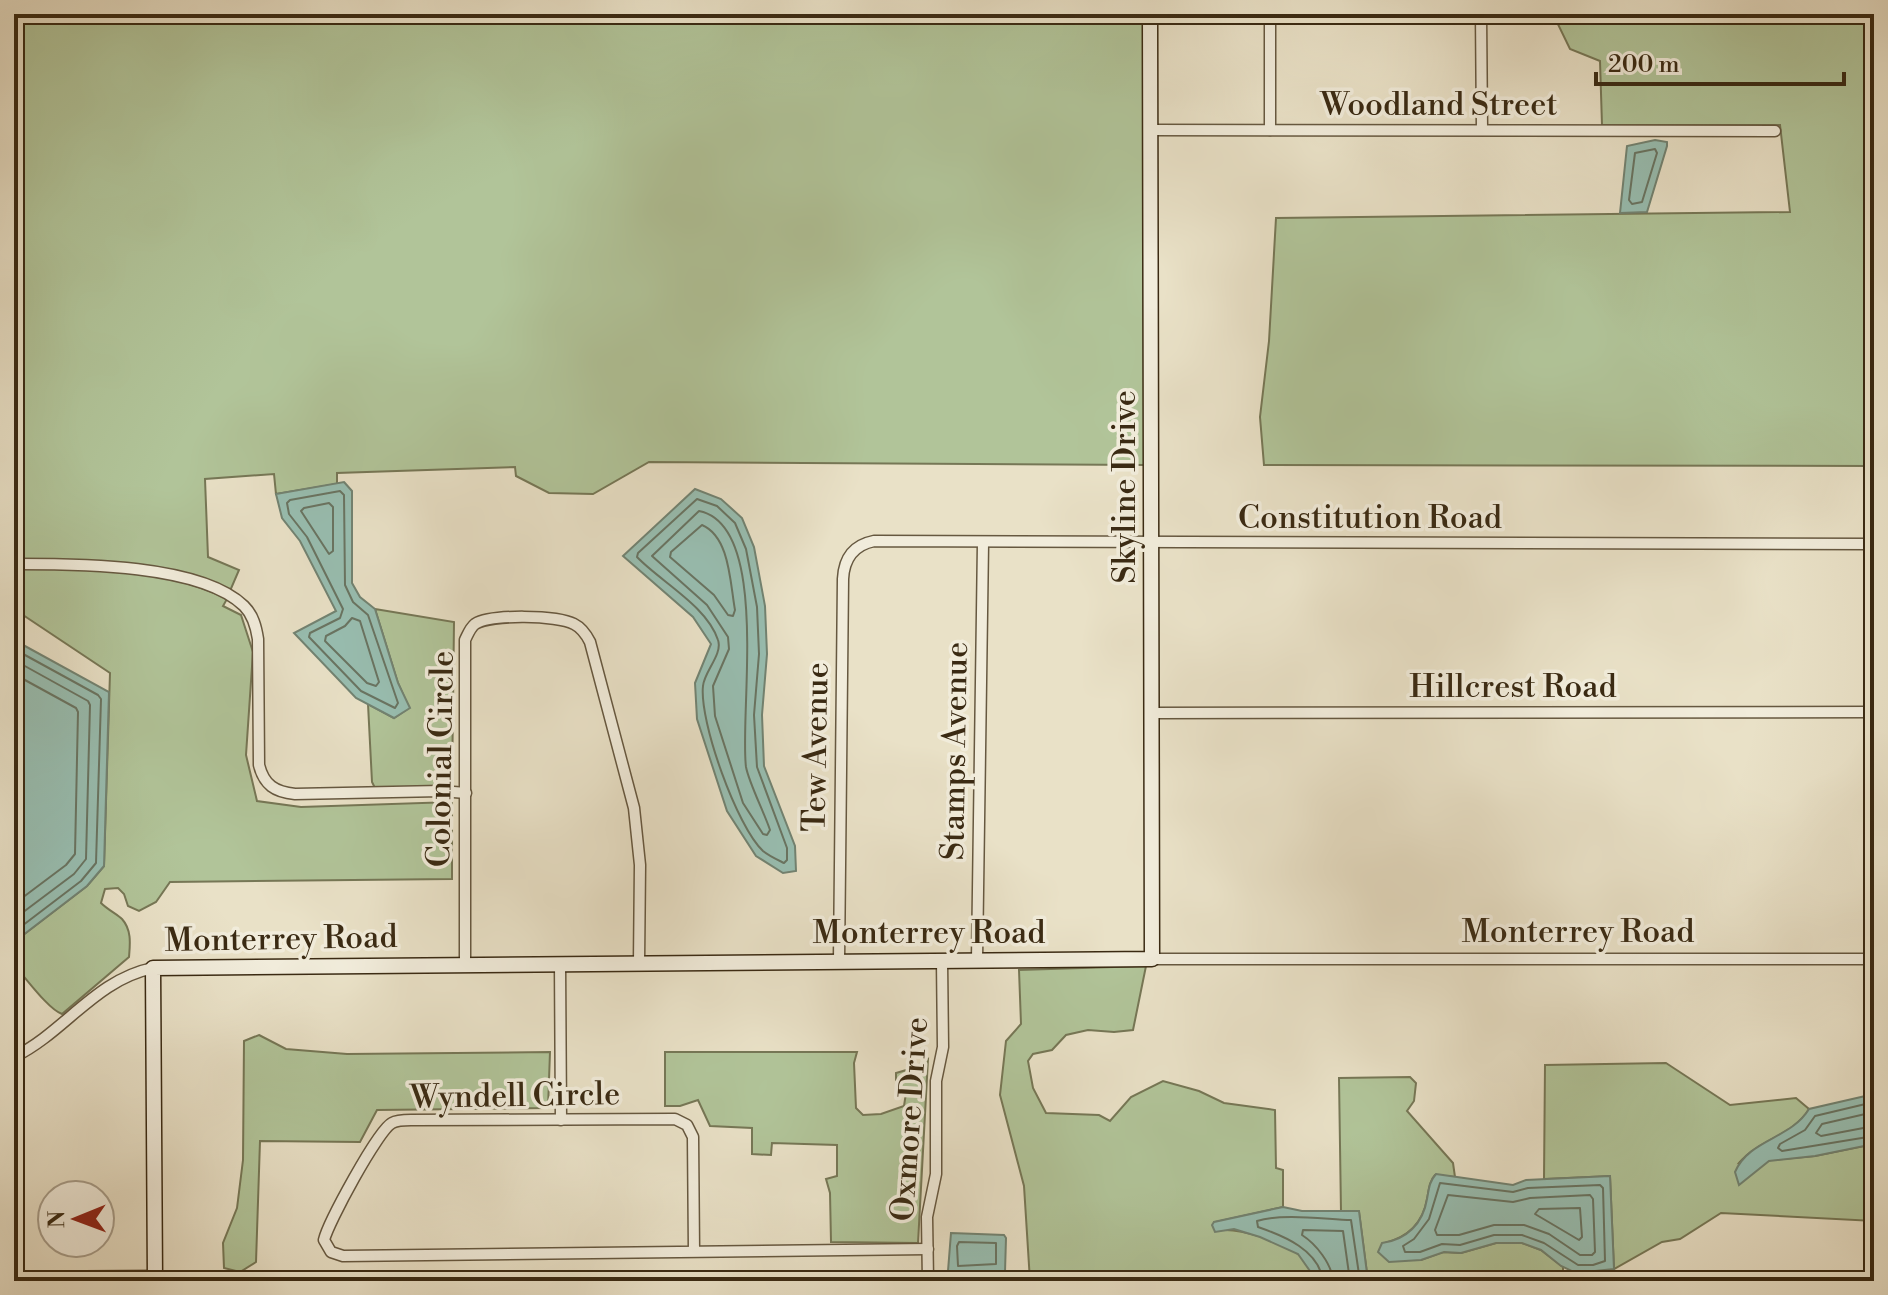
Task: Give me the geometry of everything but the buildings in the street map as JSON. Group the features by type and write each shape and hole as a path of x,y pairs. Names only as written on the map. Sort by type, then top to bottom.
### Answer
{"street":[{"name":"Skyline Drive","path":"1150,14 1152,959"},
{"path":"1270,14 1270,130"},
{"path":"1481,14 1482,130"},
{"name":"Woodland Street","path":"1151,130 1775,131"},
{"name":"Constitution Road","path":"865,543 1874,544"},
{"name":"Tew Avenue","path":"839,961 843,579 849,555 865,543"},
{"name":"Stamps Avenue","path":"977,960 983,543"},
{"path":"14,564 140,570 202,584 231,596 246,607 256,627 259,765 262,778 279,792 466,793"},
{"name":"Colonial Circle","path":"465,964 464,649 469,631 477,623 491,619 545,618 575,624 590,642 634,808 640,865 639,962"},
{"name":"Hillcrest Road","path":"1153,713 1874,712"},
{"name":"Monterrey Road","path":"14,1057 52,1034 83,1004 114,981 132,972 153,968 1152,959 1874,959"},
{"name":"Oxmore Drive","path":"928,1281 927,1217 936,1174 936,1081 943,1047 942,961"},
{"path":"560,963 561,1120"},
{"path":"14,1277 155,1279 153,968"},
{"name":"Wyndell Circle","path":"694,1252 693,1137 687,1125 675,1119 411,1120 391,1123 378,1138 324,1240 331,1252 343,1256 694,1252 928,1249"}],"green space":[{"path":"14,14 1146,14 1148,465 649,462 593,494 549,493 516,476 515,467 337,473 337,484 276,494 274,474 205,479 208,557 239,570 230,591 203,580 14,560"},
{"path":"1553,14 1874,14 1874,466 1264,465 1260,417 1269,341 1276,218 1790,212 1780,125 1602,125 1600,61 1570,49"},
{"path":"14,568 149,575 202,588 227,599 223,606 241,615 253,652 246,755 257,801 301,807 452,802 452,879 170,882 156,902 139,911 128,906 118,888 105,889 101,903 125,923 130,938 129,957 62,1014 56,1011 14,965 14,942 87,886 104,866 110,673 14,609"},
{"path":"375,609 454,622 452,788 375,788 372,782 368,704 394,718 409,708"},
{"path":"1146,966 1133,1030 1088,1030 1066,1035 1052,1050 1033,1054 1028,1061 1033,1088 1046,1113 1099,1115 1110,1121 1131,1097 1163,1081 1199,1091 1224,1103 1275,1110 1276,1168 1283,1170 1283,1207 1215,1222 1223,1230 1251,1234 1291,1249 1304,1260 1317,1281 1030,1281 1024,1186 1000,1095 1006,1041 1021,1024 1019,970"},
{"path":"259,1035 286,1049 347,1054 550,1052 548,1108 377,1110 360,1142 260,1141 256,1262 240,1272 224,1268 223,1243 237,1208 243,1160 244,1041"},
{"path":"665,1052 857,1052 854,1063 856,1108 863,1115 881,1114 904,1106 906,1093 896,1080 896,1073 928,1059 918,1243 831,1242 830,1193 826,1179 837,1176 837,1145 772,1143 771,1155 752,1154 752,1128 710,1126 698,1100 680,1106 665,1106"},
{"path":"1666,1063 1730,1105 1796,1098 1809,1109 1785,1132 1756,1148 1739,1163 1815,1156 1874,1144 1874,1221 1721,1213 1680,1239 1662,1242 1614,1269 1610,1176 1544,1179 1545,1065"},
{"path":"1410,1077 1416,1083 1414,1101 1407,1111 1453,1163 1455,1177 1435,1175 1418,1222 1401,1237 1385,1243 1409,1260 1421,1260 1443,1252 1461,1253 1496,1243 1522,1243 1541,1250 1563,1267 1563,1281 1368,1281 1359,1212 1341,1212 1339,1078"}],"water":[{"path":"1655,140 1667,142 1667,146 1647,212 1620,213 1627,146"},
{"path":"344,482 352,491 352,583 360,597 375,609 398,683 410,708 394,718 356,698 294,633 336,611 300,541 282,518 276,494"},
{"path":"695,489 721,499 742,518 754,547 765,606 764,766 795,846 796,871 783,873 756,856 727,811 697,719 695,683 711,644 693,617 623,556"},
{"path":"14,640 109,692 104,866 87,886 14,942"},
{"path":"1874,1094 1874,1144 1815,1156 1769,1161 1739,1185 1735,1172 1741,1161 1760,1145 1792,1127 1809,1109"},
{"path":"1436,1174 1513,1185 1526,1180 1610,1176 1614,1269 1576,1273 1541,1250 1522,1243 1496,1243 1461,1253 1444,1252 1421,1260 1389,1262 1378,1252 1382,1243 1406,1234 1417,1223"},
{"path":"1283,1207 1302,1211 1359,1211 1368,1281 1317,1281 1298,1254 1234,1229 1215,1232 1212,1225 1214,1222"},
{"path":"951,1233 1004,1235 1005,1272 950,1274"}]}
